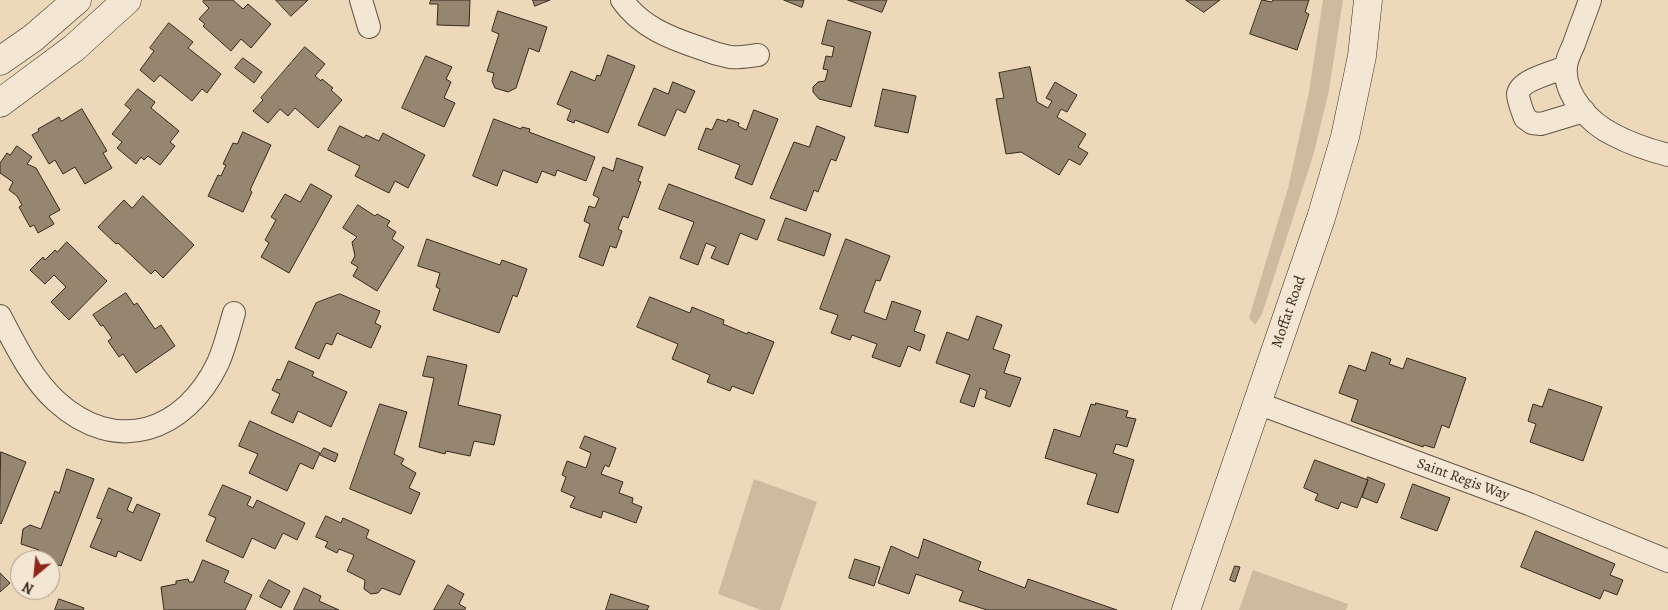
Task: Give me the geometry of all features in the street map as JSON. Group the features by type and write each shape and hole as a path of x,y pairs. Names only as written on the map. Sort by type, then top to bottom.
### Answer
{"main road":[{"path":"0,62 33,38 77,0"},
{"path":"0,103 74,48 127,0"},
{"name":"Moffat Road","path":"1186,610 1336,170 1362,56 1369,2"}],"street":[{"path":"360,0 369,27"},
{"path":"622,0 632,13 647,25 681,42 720,55 733,57 758,55"},
{"path":"1590,0 1566,67 1566,81 1577,103 1590,118 1612,134 1640,147 1668,155"},
{"path":"1566,67 1521,87 1518,95 1525,118 1532,123 1541,124 1584,111"},
{"path":"0,316 20,354 39,383 57,402 89,423 116,431 131,432 148,429 170,419 184,410 195,398 218,363 234,312"},
{"name":"Saint Regis Way","path":"1257,403 1529,504 1668,561"}],"shaded area":[{"path":"1323,0 1343,0 1329,90 1314,153 1262,314 1255,325 1249,318 1288,188 1309,92"},
{"path":"754,479 817,502 780,610 761,610 718,594"},
{"path":"1253,570 1348,604 1346,610 1239,610"}],"building":[{"path":"204,0 233,0 243,9 248,4 271,24 251,48 241,39 231,51 203,26 205,24 199,19 209,8 203,2"},
{"path":"276,0 308,0 291,16"},
{"path":"431,0 470,0 469,26 437,25 438,4 430,4"},
{"path":"533,0 550,0 535,6"},
{"path":"784,0 804,0 802,7"},
{"path":"848,0 887,0 882,12"},
{"path":"1186,0 1220,0 1204,12"},
{"path":"1262,0 1272,2 1273,0 1309,0 1305,12 1309,14 1297,50 1250,34"},
{"path":"498,11 547,27 539,52 529,48 516,88 508,92 495,88 492,81 494,73 487,71 499,34 492,31"},
{"path":"828,20 871,32 851,107 819,99 813,92 813,87 818,82 825,81 828,70 823,69 826,56 832,57 834,47 822,44"},
{"path":"169,23 193,42 188,48 221,74 207,93 202,89 192,101 160,75 154,82 140,70 154,51 150,48"},
{"path":"305,47 325,64 315,76 333,88 331,90 342,100 318,128 295,108 288,116 280,109 268,123 253,111 263,100 261,98"},
{"path":"608,55 635,66 608,133 575,120 574,123 567,120 571,110 557,104 571,71 595,81 597,75 600,76"},
{"path":"426,56 452,67 446,79 451,82 444,98 455,103 444,127 402,108"},
{"path":"243,58 262,72 254,83 235,68"},
{"path":"1030,67 1037,102 1048,108 1052,101 1046,98 1055,82 1077,95 1067,112 1061,109 1057,117 1086,134 1078,147 1088,153 1080,165 1069,159 1059,175 1021,152 1006,154 996,99 1004,98 999,73"},
{"path":"673,82 695,91 685,113 677,109 665,136 638,125 654,88 668,94"},
{"path":"138,89 155,102 151,108 179,131 170,142 175,146 160,165 148,156 144,160 141,157 136,164 117,148 122,142 112,134 131,110 125,105"},
{"path":"883,89 916,96 908,133 875,126"},
{"path":"82,109 107,151 103,153 112,168 85,184 75,167 63,174 55,160 49,164 32,135 39,131 38,129 59,117 61,121"},
{"path":"754,110 778,119 752,185 735,178 740,165 698,149 706,128 712,130 717,119 727,122 728,119 739,123 738,126 746,130"},
{"path":"494,119 521,129 522,127 530,129 529,132 595,157 586,181 557,170 555,176 542,171 537,183 503,170 497,186 473,176"},
{"path":"340,126 364,138 366,135 379,141 383,133 425,155 408,188 395,181 389,193 355,176 360,166 328,150"},
{"path":"817,126 845,137 836,161 831,159 818,192 814,190 806,211 770,198 794,142 809,147"},
{"path":"243,132 271,145 250,190 252,192 243,212 208,196 218,175 221,176 226,165 223,164 233,143 237,144"},
{"path":"17,146 32,157 27,164 36,168 60,210 49,216 54,224 38,233 34,225 30,227 19,207 22,205 17,196 9,190 13,182 0,173 0,163 7,153 10,155"},
{"path":"617,158 643,167 638,181 641,182 628,218 623,216 618,229 622,231 616,248 610,246 603,266 579,257 590,224 584,221 589,206 595,208 599,198 593,195 603,167 613,171"},
{"path":"311,184 332,196 289,273 261,257 269,243 265,240 276,220 271,217 285,194 300,202"},
{"path":"669,184 765,220 757,240 740,233 728,265 711,258 716,247 706,243 698,265 680,258 694,222 659,209"},
{"path":"143,196 194,245 163,278 155,270 151,274 98,227 124,200 132,208"},
{"path":"358,205 375,216 377,214 390,221 387,226 396,232 392,239 404,247 377,291 353,276 358,267 351,263 355,256 352,242 357,237 343,228"},
{"path":"786,218 831,234 824,256 778,240"},
{"path":"427,239 500,265 502,260 527,269 517,297 513,295 499,333 433,310 440,289 436,287 440,273 418,266"},
{"path":"846,239 890,256 880,281 876,280 864,312 886,320 892,301 921,311 914,331 925,335 920,351 908,346 900,367 872,357 877,344 852,335 850,340 831,333 838,315 820,309"},
{"path":"67,242 107,281 69,320 51,302 66,287 54,275 45,284 30,270 43,257 45,260"},
{"path":"126,293 134,305 137,303 155,329 161,325 175,346 136,373 123,354 119,357 108,341 112,338 93,315"},
{"path":"340,294 380,311 375,323 381,326 371,348 337,333 332,345 326,343 319,359 295,348 316,303"},
{"path":"650,297 690,313 692,307 724,320 723,324 774,342 753,394 732,386 730,391 707,382 710,375 672,359 678,344 637,327"},
{"path":"977,316 1002,325 993,349 1010,355 1004,373 1021,378 1010,407 985,398 987,391 980,388 974,407 960,402 970,375 936,363 947,332 968,340"},
{"path":"1372,352 1391,359 1389,364 1403,369 1407,358 1466,378 1449,428 1442,425 1434,448 1424,445 1423,447 1351,421 1358,400 1339,393 1349,365 1365,371"},
{"path":"428,356 467,365 458,405 501,415 494,445 474,441 470,456 446,451 445,454 419,447 434,378 423,376"},
{"path":"289,361 314,372 312,376 347,392 331,427 298,411 293,423 271,413 280,394 272,390 277,379 280,380"},
{"path":"1549,389 1602,407 1583,461 1530,442 1536,424 1528,421 1533,404 1542,407"},
{"path":"1096,403 1128,411 1126,417 1136,419 1127,447 1116,444 1113,453 1134,460 1118,513 1087,504 1097,474 1045,458 1054,429 1080,437 1091,404 1095,405"},
{"path":"380,404 407,412 394,454 404,459 401,464 416,473 409,488 420,493 411,514 350,489"},
{"path":"250,421 320,453 313,469 300,463 287,491 249,473 258,454 239,446"},
{"path":"585,436 616,448 609,467 605,465 601,474 623,482 619,493 633,498 632,503 642,507 636,523 603,511 601,518 570,507 575,497 561,491 566,477 562,475 567,461 586,468 591,453 580,448"},
{"path":"324,448 338,454 335,462 320,455"},
{"path":"1,452 26,462 1,524 0,523"},
{"path":"1315,460 1368,480 1357,508 1341,502 1338,509 1315,500 1318,494 1304,488"},
{"path":"67,469 94,479 61,566 60,550 39,550 21,544 23,529 30,525 41,529 55,491 59,493"},
{"path":"1368,477 1385,484 1377,503 1362,497"},
{"path":"1413,484 1450,498 1437,531 1401,518"},
{"path":"223,485 251,497 247,505 253,508 257,500 305,523 297,540 283,533 275,549 252,538 243,558 206,541 216,518 209,515"},
{"path":"109,488 132,498 127,510 133,513 137,504 160,514 141,561 118,551 116,557 90,547 102,519 97,518"},
{"path":"326,516 341,523 343,518 369,530 366,538 415,561 400,595 382,588 378,593 371,594 364,589 365,580 347,571 354,555 339,549 337,553 325,547 328,542 316,537"},
{"path":"1536,531 1615,564 1610,575 1623,580 1617,595 1604,590 1600,599 1521,567"},
{"path":"924,539 981,562 978,570 1025,588 1028,579 1117,610 987,610 959,601 963,591 916,574 909,594 878,583 891,546 918,558"},
{"path":"855,559 880,567 874,586 849,578"},
{"path":"203,560 229,571 224,582 252,595 245,610 164,610 161,587 188,579 189,582 193,582"},
{"path":"1235,566 1240,567 1235,582 1230,580"},
{"path":"0,573 10,583 0,592"},
{"path":"269,580 290,591 281,608 260,597"},
{"path":"448,585 464,594 459,604 466,608 464,610 434,610"},
{"path":"304,588 321,596 319,601 339,610 294,610"},
{"path":"611,594 649,606 647,610 606,610"},
{"path":"60,599 84,608 83,610 55,610"}]}
